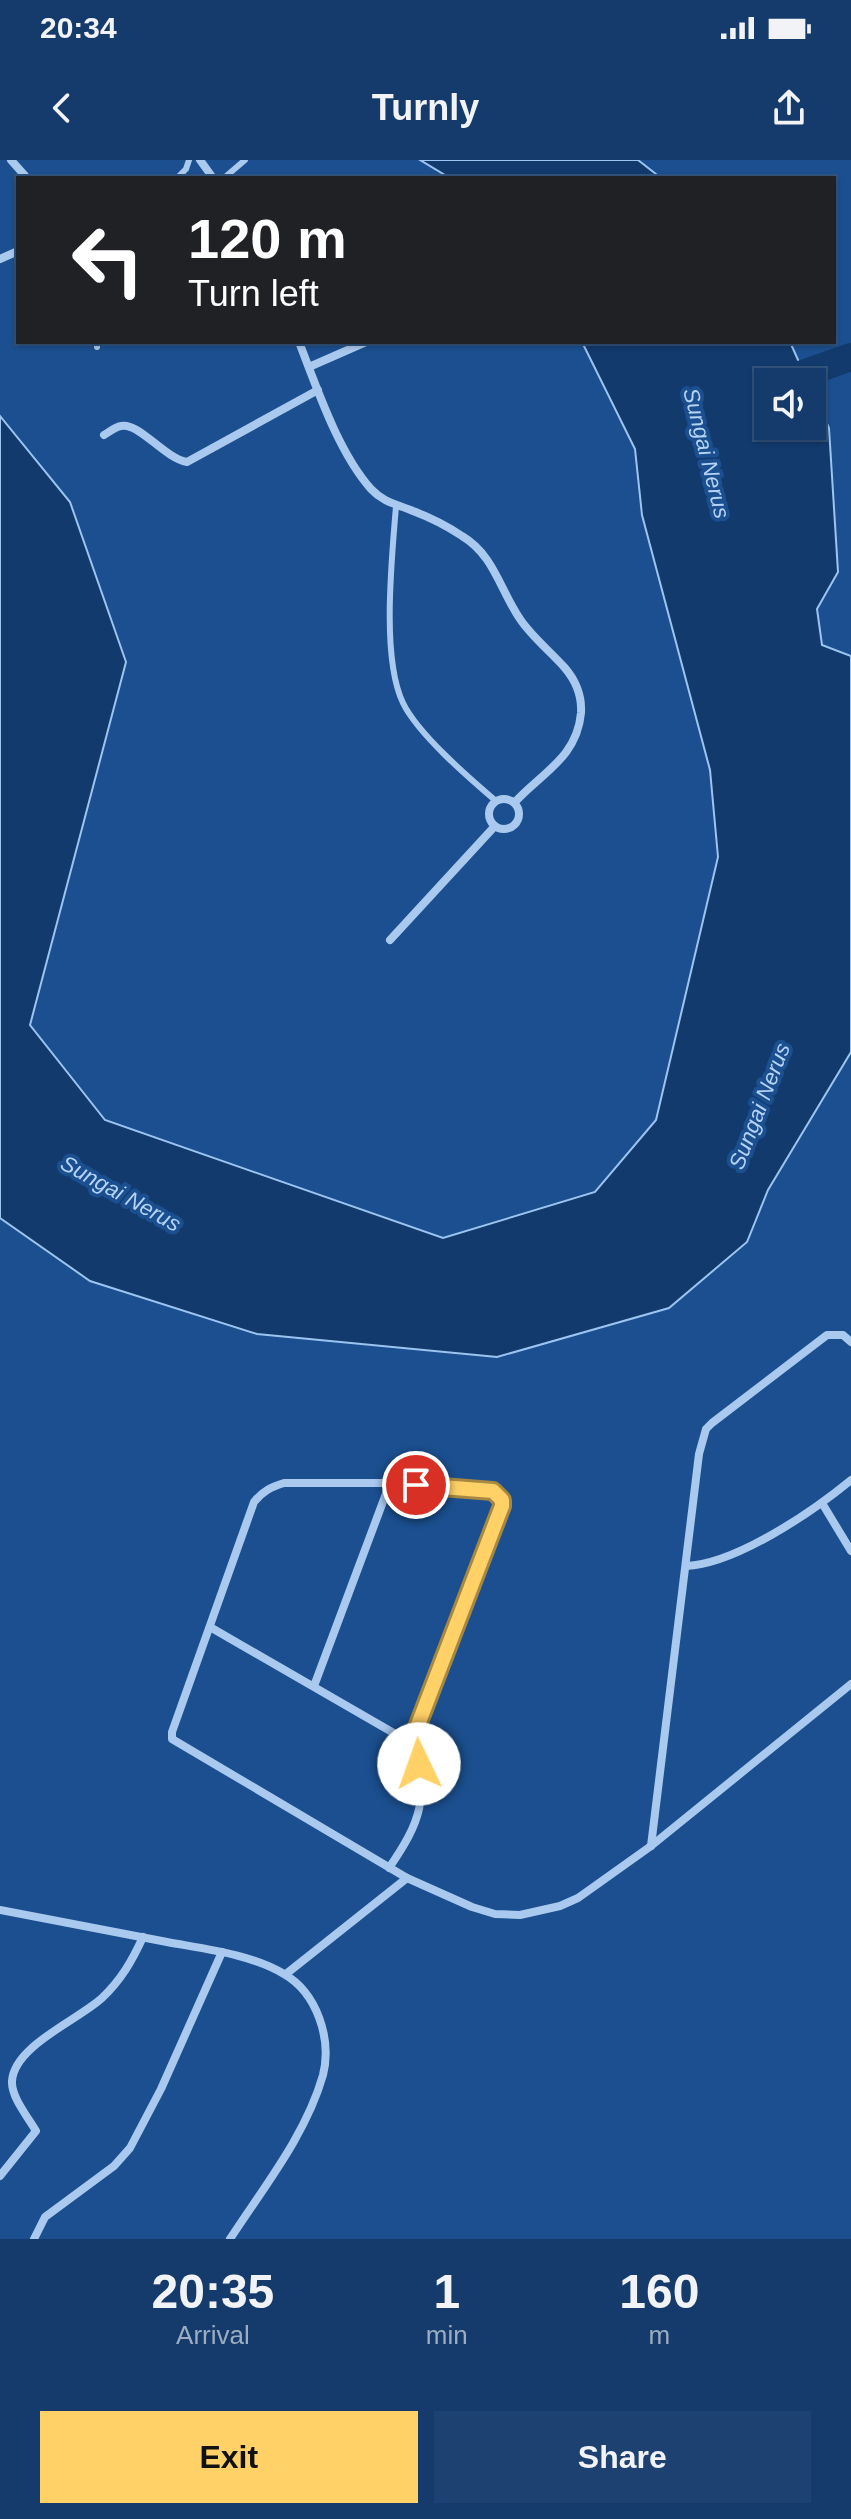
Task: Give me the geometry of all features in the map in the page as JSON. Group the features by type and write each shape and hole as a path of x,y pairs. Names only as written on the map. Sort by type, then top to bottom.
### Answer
{"street":[{"path":"11,160 25,176"},
{"path":"300,344 318,390 362,478 384,500 412,510 463,536 480,549 492,563 521,621 568,671 577,686 582,703 580,728 575,741 567,753 515,802"},
{"path":"309,367 361,344"},
{"path":"104,435 119,426 129,426 169,456 187,462 318,390"},
{"path":"505,799 515,802 520,817 515,826 505,830 495,826 489,814 496,801 505,799"},
{"path":"390,940 495,826"},
{"path":"651,1846 699,1454 706,1429 827,1335 843,1335 851,1342"},
{"path":"686,1566 703,1565 726,1556 822,1503 851,1480"},
{"path":"389,1868 411,1836 420,1803 420,1773 411,1743 502,1500 493,1491 390,1483 284,1483 261,1493 254,1502 172,1732 174,1742 389,1868 407,1878 472,1907 495,1914 520,1915 560,1906 578,1898 651,1846 851,1684"},
{"path":"314,1686 390,1483"},
{"path":"822,1503 851,1551"},
{"path":"210,1627 411,1743"},
{"path":"286,1974 407,1878"},
{"path":"0,1910 222,1952 286,1974 305,1991 320,2018 326,2053 323,2074 301,2128 230,2239"},
{"path":"0,2176 36,2131 13,2087 12,2076 27,2052 102,1998 128,1970 143,1937"},
{"path":"34,2239 45,2217 114,2166 130,2148 161,2089 222,1952"}],"lane":[{"path":"226,176 245,160"},
{"path":"396,506 389,619 393,664 402,701 418,726 496,801"}],"water":[{"path":"420,160 638,160 658,176 447,176"},
{"name":"Sungai Nerus","path":"583,344 791,344 802,368 754,368 754,440 826,440 826,421 829,428 838,572 817,609 822,645 851,656 851,1052 768,1190 747,1242 669,1308 497,1357 257,1334 90,1281 0,1218 0,416 70,502 126,662 30,1025 105,1120 443,1238 595,1192 656,1120 718,857 710,770 642,515 635,449"}],"waterway":[{"path":"820,368 851,357"}],"route":[{"path":"416,1485 493,1491 502,1500 411,1743 419,1764"}]}
